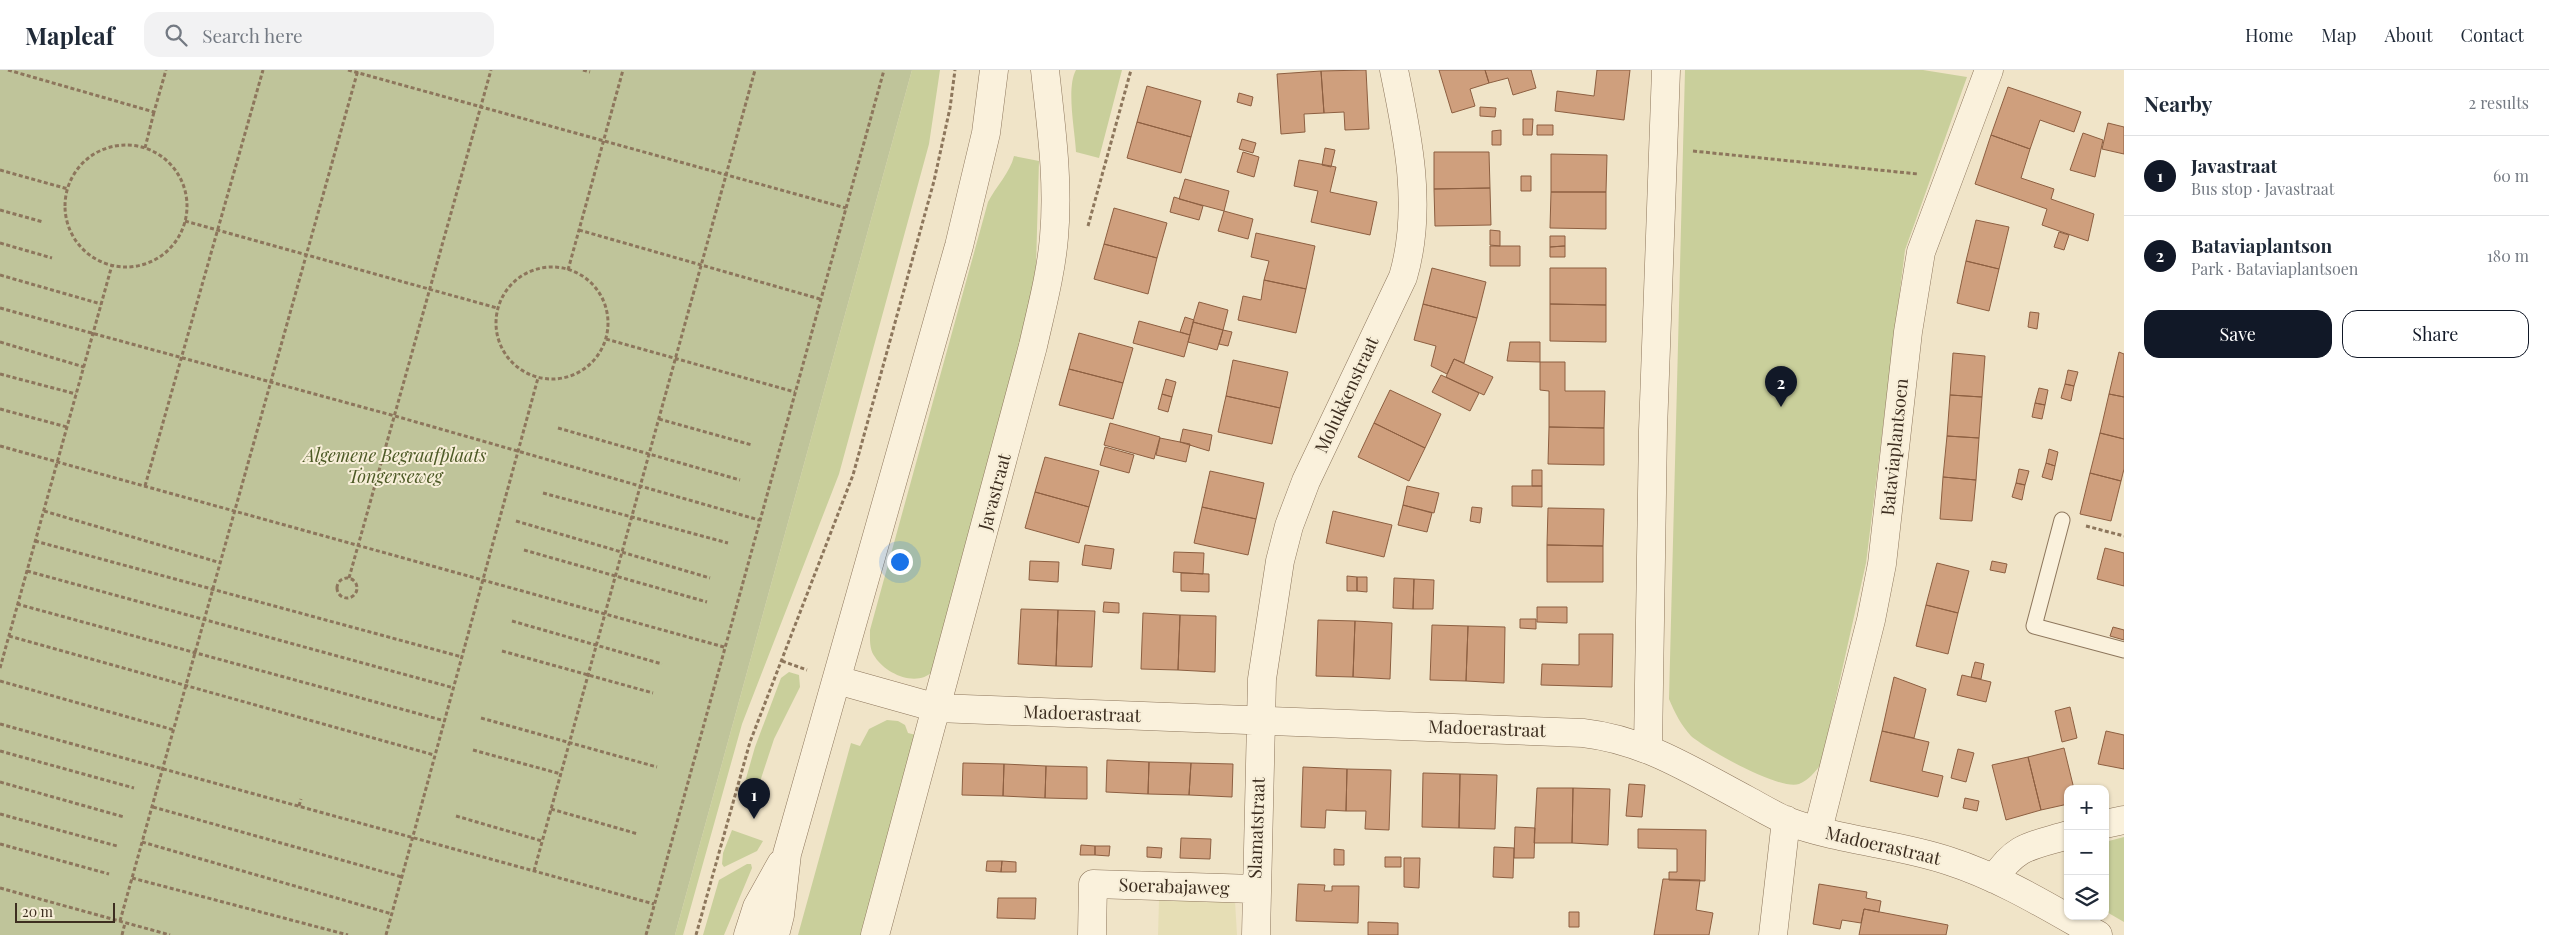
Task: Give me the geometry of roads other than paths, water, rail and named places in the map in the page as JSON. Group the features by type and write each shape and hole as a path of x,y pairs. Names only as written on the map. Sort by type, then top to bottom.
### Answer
{"street":[{"path":"775,935 780,915 787,854 959,246 986,133 994,70"},
{"name":"Javastraat","path":"875,935 1033,346 1050,267 1054,238 1055,173 1045,70"},
{"name":"Molukkenstraat","path":"1260,721 1262,679 1274,600 1289,526 1306,481 1403,277 1410,249 1413,200 1411,174 1404,120 1394,70"},
{"path":"1648,748 1653,430 1666,70"},
{"name":"Bataviaplantsoen","path":"1818,830 1871,620 1882,564 1908,332 1922,252 1989,70"},
{"name":"Madoerastraat","path":"837,680 937,708 1583,733 1618,738 1648,748 1786,820 1818,830 1912,850 1950,861 1994,879 2098,935"},
{"name":"Slamatstraat","path":"1256,935 1260,721"},
{"path":"1773,935 1786,820"},
{"path":"2109,823 2124,820"},
{"path":"1994,879 2004,863 2018,850 2064,836"},
{"path":"748,935 757,907 787,854"},
{"name":"Soerabajaweg","path":"1092,935 1093,884 1256,889"}],"lane":[{"path":"2062,520 2034,626 2124,650"}],"place":[{"name":"Bataviaplantson","path":"1781,407"},
{"name":"Javastraat","path":"754,819"}],"park label":[{"name":"Algemene Begraafplaats Tongerseweg","path":"395,466"}]}
